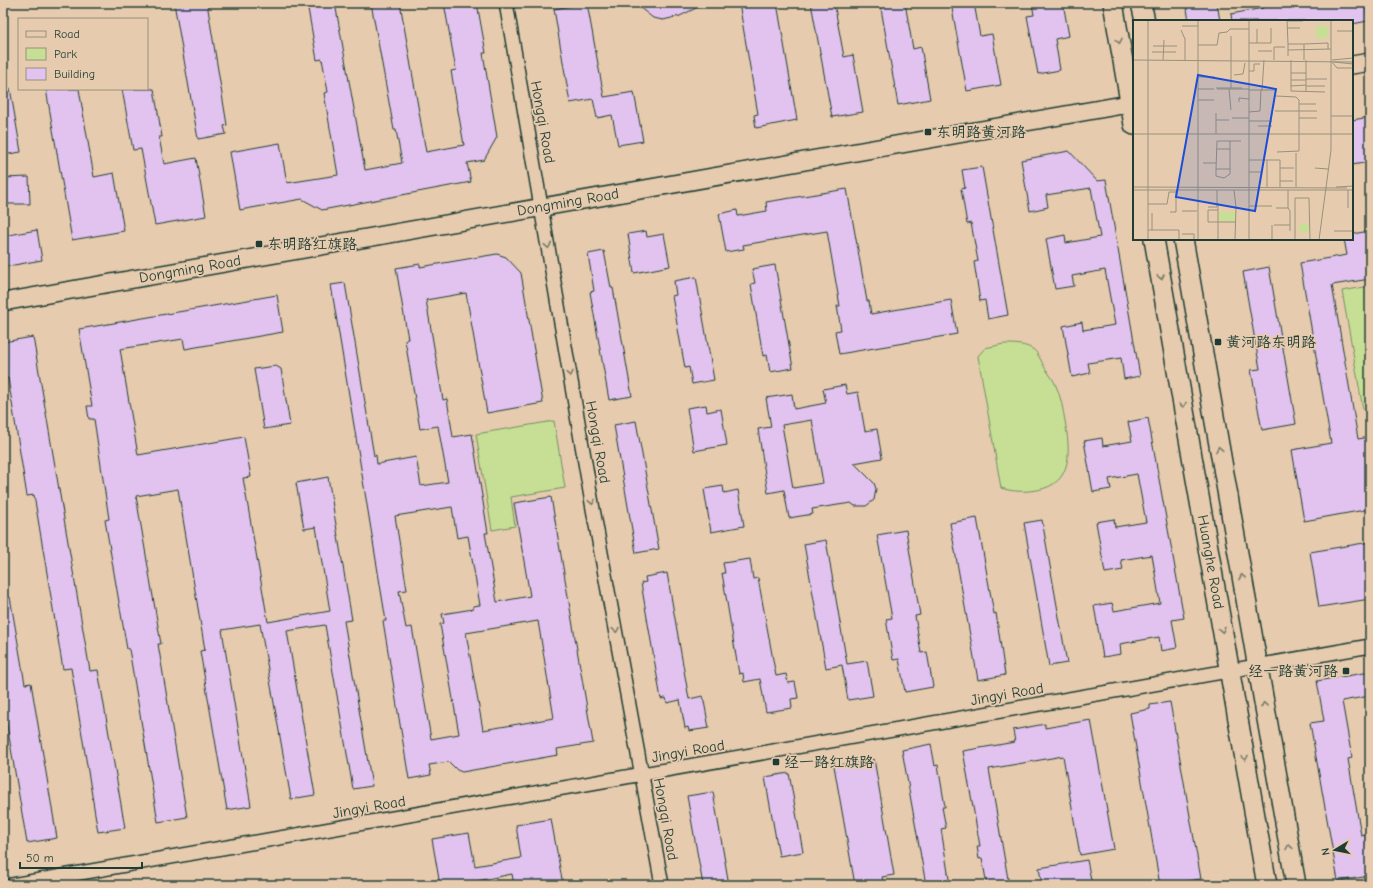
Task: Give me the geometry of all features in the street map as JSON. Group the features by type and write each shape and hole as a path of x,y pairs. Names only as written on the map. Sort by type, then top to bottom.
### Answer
{"main road":[{"path":"1113,3 1133,114"},
{"path":"1141,3 1144,20"},
{"name":"Huanghe Road","path":"1154,240 1267,885"},
{"name":"Huanghe Road","path":"1183,240 1296,885"}],"street":[{"name":"Hongqi Road","path":"506,3 593,509 662,885"},
{"path":"1353,65 1370,62"},
{"name":"Dongming Road","path":"3,302 1132,103"},
{"name":"Jingyi Road","path":"12,885 1370,646"}],"shaded area":[{"path":"1370,880 1370,885 1343,885"}],"green space":[{"path":"1370,286 1370,408 1363,409 1342,291"},
{"path":"1004,344 1024,345 1035,351 1054,382 1062,404 1068,443 1067,464 1058,481 1037,490 1019,491 1001,488 978,356 985,348"},
{"path":"554,421 565,488 511,497 515,526 492,530 476,434"}],"building":[{"path":"174,3 207,3 227,125 224,126 226,134 198,139"},
{"path":"307,3 335,3 365,170 402,163 396,130 394,130 371,3 400,3 426,152 464,145 451,71 456,70 444,3 477,3 486,53 483,53 497,137 484,160 467,163 471,182 322,210 302,199 240,210 230,152 280,143 287,183 338,175 324,93 328,92 322,59 317,60"},
{"path":"587,3 604,97 634,92 643,141 618,145 612,115 597,118 593,99 570,103 554,9"},
{"path":"634,3 706,3 680,16 663,20 653,18"},
{"path":"739,3 777,3 797,120 756,128 754,115 758,114"},
{"path":"811,3 834,3 844,57 853,55 863,112 832,117"},
{"path":"880,3 905,3 913,49 921,47 930,99 898,105"},
{"path":"951,3 974,3 980,36 992,34 1001,85 967,91"},
{"path":"1032,3 1063,3 1069,36 1055,39 1060,70 1038,74 1027,16 1034,15"},
{"path":"1186,3 1217,3 1220,20 1189,20"},
{"path":"1262,3 1365,3 1368,21 1353,24 1353,20 1232,20 1231,14 1263,8"},
{"path":"10,88 21,152 3,155 3,89"},
{"path":"154,89 162,137 159,137 164,164 196,158 206,216 155,225 141,149 133,150 122,90"},
{"path":"46,90 79,90 94,177 114,173 124,231 72,240"},
{"path":"1370,117 1370,162 1353,165 1353,120"},
{"path":"1069,151 1097,181 1106,180 1140,376 1124,379 1121,358 1088,363 1090,373 1072,377 1063,326 1082,322 1083,330 1115,325 1105,270 1072,276 1074,286 1055,289 1046,239 1065,235 1066,243 1100,237 1091,188 1046,195 1048,207 1030,211 1021,160"},
{"path":"982,167 1008,315 988,319 985,300 980,301 974,262 978,261 971,223 967,224 961,189 965,188 962,170"},
{"path":"29,177 30,204 3,204 3,178"},
{"path":"847,189 867,301 869,301 871,314 951,300 957,334 839,354 835,331 841,330 837,306 840,306 827,231 743,245 744,249 726,252 719,214 737,210 738,216 767,211 766,202"},
{"path":"37,230 42,260 3,267 3,236"},
{"path":"646,231 647,237 664,234 670,266 634,273 628,234"},
{"path":"1370,231 1370,279 1332,285 1358,439 1370,437 1370,509 1304,521 1292,450 1331,443 1300,263 1347,255 1344,240 1353,240 1353,234"},
{"path":"604,251 611,288 613,288 632,396 609,400 590,292 594,291 588,254"},
{"path":"497,254 506,257 521,273 543,403 487,413 466,293 426,300 443,400 447,399 453,437 472,434 488,533 485,533 497,602 530,596 514,503 551,497 593,743 557,749 558,755 462,772 457,770 449,762 429,765 431,775 409,779 383,621 386,621 331,285 345,283 374,456 376,455 377,464 416,457 421,486 448,482 438,426 420,429 405,340 408,339 396,268 420,264 420,267","holes":["452,507 457,538 468,536 480,605 473,606 473,609 442,614 444,623 440,624 459,734 431,739 412,627 406,628 399,591 407,590 395,516","538,621 554,718 483,730 466,633"]},
{"path":"775,265 793,368 770,372 767,355 763,356 751,284 755,283 752,269"},
{"path":"1269,267 1296,424 1262,430 1251,370 1260,369 1243,272"},
{"path":"696,277 714,380 692,384 689,367 685,368 672,296 676,295 674,281"},
{"path":"277,295 283,332 185,349 183,339 120,349 138,455 244,437 251,477 243,478 268,622 330,611 316,527 304,529 296,483 328,477 352,620 344,621 372,786 353,789 325,625 287,631 315,795 291,799 260,624 222,630 251,806 227,810 200,651 205,650 178,489 136,496 161,644 158,644 187,817 158,822 129,649 127,649 105,520 109,519 94,419 89,419 87,406 92,406 79,329"},
{"path":"33,337 90,671 98,670 125,828 98,832 71,668 63,669 34,495 27,496 8,378 3,379 3,342"},
{"path":"276,366 281,369 290,425 264,429 254,369"},
{"path":"845,385 847,394 858,392 865,431 877,429 882,458 854,463 874,483 876,489 874,500 866,506 855,506 851,503 812,509 813,514 789,518 784,490 768,493 758,429 771,427 766,398 792,394 794,409 826,403 823,389","holes":["812,420 823,483 793,488 782,425"]},
{"path":"706,405 707,412 721,409 727,445 694,451 687,408"},
{"path":"1148,418 1184,618 1172,620 1177,648 1161,651 1159,637 1120,644 1121,654 1103,657 1094,606 1112,603 1114,611 1160,603 1152,555 1121,560 1123,570 1105,573 1096,522 1114,519 1115,527 1146,522 1137,474 1109,479 1111,489 1093,492 1084,441 1102,438 1103,446 1132,441 1128,422"},
{"path":"636,421 659,549 636,553 614,425"},
{"path":"723,486 724,493 738,490 744,526 711,532 704,489"},
{"path":"977,518 994,614 996,613 1005,675 978,680 950,523"},
{"path":"1042,520 1067,663 1049,666 1024,523"},
{"path":"906,530 920,615 915,616 921,653 927,652 933,687 905,692 899,659 893,660 886,619 892,618 877,535"},
{"path":"826,540 847,664 867,661 873,696 848,700 842,665 826,668 804,544"},
{"path":"1370,542 1370,599 1319,607 1310,552"},
{"path":"750,559 753,579 758,578 776,676 786,674 788,683 795,682 798,698 791,699 792,708 766,712 760,679 744,682 743,673 739,674 722,573 725,573 723,563"},
{"path":"667,573 689,699 703,696 709,728 689,731 688,727 685,728 680,700 667,703 666,698 661,699 641,583 646,582 645,577"},
{"path":"10,597 25,684 31,683 57,838 27,843 3,701 3,598"},
{"path":"1370,672 1370,696 1342,701 1352,758 1348,759 1361,835 1365,834 1370,861 1370,876 1338,881 1310,723 1324,721 1317,681"},
{"path":"1170,702 1201,879 1160,885 1130,713 1150,709 1150,705"},
{"path":"1091,720 1114,849 1080,855 1063,756 989,769 1009,885 987,885 982,858 979,859 977,846 980,846 963,751 1015,742 1013,730 1045,724 1045,728"},
{"path":"931,744 935,766 938,765 945,807 942,807 946,828 941,829 950,885 926,885 902,750"},
{"path":"874,759 894,875 882,877 884,885 855,885 834,766"},
{"path":"789,773 803,852 779,856 765,777"},
{"path":"713,792 729,885 703,885 687,796"},
{"path":"551,819 563,885 526,885 525,883 514,885 512,874 477,881 478,885 440,885 432,839 469,833 475,866 521,858 516,825"},
{"path":"1087,860 1092,885 1042,885 1039,868"}],"place":[{"name":"东明路黄河路","path":"928,132"},
{"name":"东明路红旗路","path":"259,244"},
{"name":"黄河路东明路","path":"1218,342"},
{"name":"经一路黄河路","path":"1346,671"},
{"name":"经一路红旗路","path":"776,762"}]}
